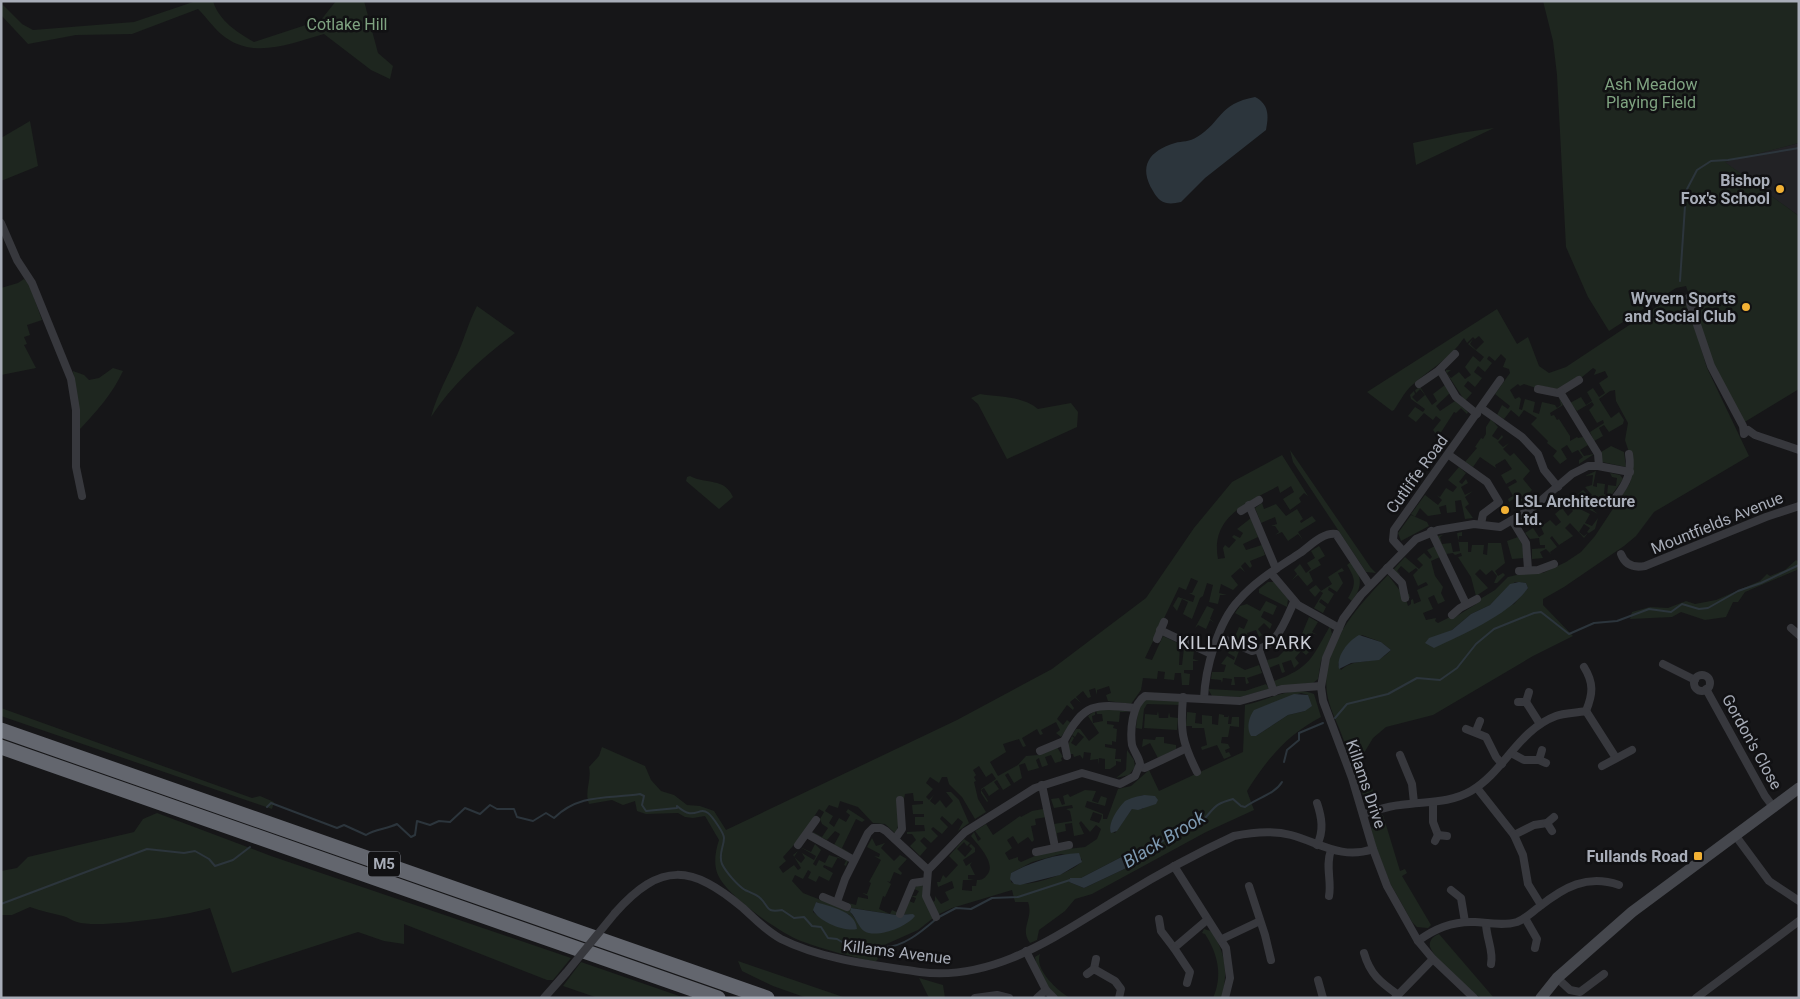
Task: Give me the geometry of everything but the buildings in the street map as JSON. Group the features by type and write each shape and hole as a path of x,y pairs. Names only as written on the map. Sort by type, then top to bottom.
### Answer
{"highway":[{"name":"M5","path":"1,730 766,998"},
{"name":"M5","path":"1,747 718,998"}],"main road":[{"path":"1541,998 1557,978 1632,912 1799,788"}],"street":[{"path":"1,223 17,260 32,283 71,379 76,410 76,468 82,496"},
{"path":"1688,298 1711,366 1743,426 1744,434 1748,430 1755,435 1799,450"},
{"path":"1419,384 1440,370 1456,354"},
{"path":"1440,370 1456,397 1522,437 1538,454 1544,470 1558,487"},
{"name":"Cutliffe Road","path":"1403,551 1393,540 1394,530 1449,455 1500,380"},
{"path":"1538,389 1560,392 1579,380"},
{"path":"1560,392 1598,454 1599,466"},
{"path":"1616,497 1630,472 1628,454"},
{"path":"1449,455 1486,482 1499,502 1483,514 1481,524"},
{"path":"1466,604 1431,532 1481,524 1494,528 1512,520 1540,503 1582,468 1599,466 1630,472"},
{"path":"1241,511 1259,500"},
{"path":"1249,505 1274,571 1294,602 1339,628"},
{"name":"Mountfields Avenue","path":"1621,554 1628,564 1637,567 1645,566 1766,517 1799,506"},
{"path":"1512,520 1526,543 1528,569"},
{"name":"Killams Drive","path":"1431,532 1416,539 1369,584 1339,628 1326,658 1321,686 1325,708 1387,886 1418,941 1433,959 1474,998"},
{"path":"1204,699 1207,666 1235,604 1274,571 1328,534 1333,534 1339,537 1369,584"},
{"path":"1519,571 1528,569 1537,571 1554,564"},
{"path":"1387,568 1402,583 1405,598"},
{"path":"1452,615 1466,604 1477,599"},
{"path":"1219,637 1252,652 1258,650 1277,637 1294,602"},
{"path":"1158,639 1164,622"},
{"path":"1791,628 1799,635"},
{"path":"1160,630 1212,654"},
{"path":"1258,650 1274,692"},
{"name":"Gordon's Close","path":"1663,664 1675,666 1695,680 1697,689 1706,689 1710,685 1707,676 1699,676 1695,680"},
{"path":"1584,667 1596,694 1586,711"},
{"path":"936,917 926,896 925,888 928,870 965,832 1030,790 1042,785 1082,773 1120,784 1132,779 1140,767 1139,758 1132,743 1135,708 1140,699 1148,695 1240,701 1274,692 1321,686"},
{"name":"Gordon's Close","path":"1706,689 1765,796 1774,808"},
{"path":"1529,692 1522,702 1540,724"},
{"path":"1184,697 1182,732 1185,749 1197,772"},
{"path":"1040,751 1064,741 1076,723 1096,706 1106,704 1135,708"},
{"path":"1363,814 1414,803 1433,803 1457,798 1477,788 1502,764 1528,733 1540,724 1557,715 1586,711"},
{"path":"1586,711 1616,758"},
{"path":"1476,731 1480,721"},
{"path":"1466,729 1476,731 1486,737 1496,757 1502,764"},
{"path":"1064,741 1067,756"},
{"path":"1140,767 1145,768 1185,749"},
{"path":"1511,753 1524,760 1543,761 1542,750"},
{"path":"1602,766 1632,750"},
{"path":"1400,752 1412,784 1414,803"},
{"path":"1042,785 1055,847"},
{"path":"1477,788 1514,835 1523,855 1528,884 1540,905"},
{"path":"895,839 902,829 900,800"},
{"path":"1317,803 1323,813 1322,836 1318,845"},
{"path":"1433,803 1437,838 1447,836"},
{"path":"1514,835 1534,825 1547,823 1554,817"},
{"path":"798,845 816,820"},
{"path":"1547,823 1552,831"},
{"path":"837,902 854,860 868,833 873,828 883,829 928,870"},
{"name":"Killams Avenue","path":"544,998 636,890 650,881 678,875 693,876 719,889 780,938 832,957 920,972 951,974 985,968 1026,951 1174,866 1234,836 1248,833 1284,834 1331,850 1350,853 1373,849"},
{"path":"807,834 854,860"},
{"path":"1735,835 1769,881 1799,901"},
{"path":"1036,852 1055,847 1069,846"},
{"path":"1329,896 1331,887 1327,862 1331,850"},
{"path":"1174,866 1226,948 1230,966 1225,998"},
{"path":"1608,881 1610,872"},
{"path":"1418,941 1438,928 1465,922 1510,923 1526,918 1540,905 1574,883 1587,880 1608,881 1619,885"},
{"path":"900,914 913,883 927,883"},
{"path":"1248,886 1271,960"},
{"path":"1451,890 1464,896 1465,922"},
{"path":"823,897 847,906"},
{"path":"1526,918 1537,939 1534,948"},
{"path":"1159,919 1161,931 1187,965 1190,972 1187,982"},
{"path":"1174,948 1207,920"},
{"path":"1222,939 1260,921"},
{"path":"1696,998 1799,921"},
{"path":"1486,923 1486,937 1496,955 1491,964"},
{"path":"1537,939 1546,941"},
{"path":"1026,951 1046,990 1054,998"},
{"path":"1364,954 1367,965 1375,979 1396,996 1433,959"},
{"path":"1087,974 1094,969 1096,958"},
{"path":"1094,969 1120,985 1118,998"},
{"path":"1557,978 1570,990 1580,992 1604,974"},
{"path":"1312,992 1322,994 1318,980"},
{"path":"981,988 979,997 996,995 1009,998"},
{"path":"1037,998 1046,990"}],"shaded area":[{"path":"1255,97 1263,103 1267,111 1266,130 1205,178 1181,202 1168,203 1158,199 1146,174 1149,161 1153,155 1166,146 1194,139 1234,104"},
{"name":"Bishop Fox's School","path":"1799,143 1799,216 1724,162"},
{"path":"1526,583 1528,588 1520,598 1498,615 1434,648 1425,643 1429,638 1452,630 1471,614 1490,605 1510,584"},
{"path":"1359,635 1381,642 1391,650 1379,660 1351,663 1339,669 1341,654 1351,641"},
{"path":"1294,694 1308,695 1312,706 1305,711 1288,715 1256,736 1251,736 1249,723 1254,710"},
{"path":"1144,795 1155,796 1158,800 1156,804 1138,810 1132,809 1117,831 1111,833 1112,821 1122,804 1129,799"},
{"path":"1155,844 1152,856 1084,888 1069,882 1070,878 1081,878 1135,850"},
{"path":"1079,853 1082,862 1060,875 1020,885 1014,884 1010,879 1011,873 1028,865 1052,857"},
{"path":"816,902 848,914 856,923 857,929 846,929 826,922 813,910"},
{"path":"851,908 896,915 913,914 915,916 899,928 876,934 864,931 860,927 850,912"}],"green space":[{"name":"Cotlake Hill","path":"196,1 213,1 224,20 254,42 321,20 336,1 364,1 378,53 393,66 390,79 371,70 324,34 285,45 259,48 246,47 233,42 221,34 198,9 132,34 76,35 28,44 1,15 1,3 22,24 33,30 134,22"},
{"name":"Ash Meadow Playing Field","path":"1543,1 1799,1 1799,143 1725,162 1799,216 1799,389 1743,423 1715,371 1686,286 1676,288 1609,331 1588,297 1566,247 1557,75 1553,41"},
{"path":"30,121 38,166 1,181 1,138"},
{"path":"1494,128 1416,165 1413,143"},
{"path":"24,279 29,284 42,320 27,325 30,335 24,337 27,344 24,345 36,368 1,375 1,288 18,283"},
{"path":"1679,298 1689,308 1707,368 1749,456 1654,512 1636,536 1624,546 1543,599 1543,605 1573,636 1533,656 1433,715 1386,727 1373,738 1364,753 1362,764 1374,793 1364,798 1331,708 1327,693 1326,676 1336,643 1344,628 1365,599 1388,575 1401,592 1409,594 1410,598 1406,599 1408,606 1413,599 1414,604 1421,601 1417,590 1428,585 1426,582 1418,586 1413,575 1418,570 1416,568 1409,573 1401,566 1397,571 1400,574 1399,576 1393,570 1405,557 1419,569 1423,565 1417,559 1424,553 1430,559 1432,557 1427,550 1435,546 1440,557 1431,561 1435,576 1443,587 1441,593 1445,601 1438,604 1434,595 1428,598 1433,609 1423,613 1426,620 1436,618 1435,621 1438,623 1450,617 1452,619 1481,601 1480,599 1495,590 1508,577 1525,573 1543,573 1566,562 1581,552 1595,536 1630,483 1633,464 1625,440 1628,423 1616,401 1615,390 1610,391 1599,399 1611,418 1619,412 1624,420 1623,424 1609,432 1604,425 1599,428 1603,436 1594,441 1590,432 1604,423 1603,420 1597,423 1589,410 1594,405 1592,402 1577,411 1570,403 1581,397 1586,405 1592,401 1587,392 1593,388 1599,397 1605,393 1599,383 1608,377 1605,371 1594,375 1596,370 1593,368 1581,378 1579,376 1557,389 1537,385 1536,388 1524,384 1520,386 1518,384 1510,390 1515,399 1519,397 1521,399 1519,409 1522,410 1525,399 1535,402 1533,412 1539,414 1542,402 1555,405 1557,408 1561,405 1559,398 1563,405 1550,413 1551,416 1554,415 1557,420 1559,419 1570,436 1570,441 1577,437 1583,437 1588,445 1580,450 1584,456 1594,454 1579,464 1579,460 1583,457 1578,450 1572,453 1567,445 1561,449 1567,459 1560,464 1553,456 1557,451 1547,443 1548,441 1531,424 1537,418 1524,410 1519,417 1511,410 1504,419 1497,415 1502,405 1508,409 1510,406 1495,394 1510,373 1509,369 1503,367 1506,359 1501,354 1495,361 1489,356 1487,359 1492,363 1485,372 1478,366 1474,372 1482,378 1475,387 1468,381 1464,386 1472,393 1465,401 1446,372 1446,370 1451,370 1447,373 1451,378 1459,372 1465,379 1471,375 1465,367 1473,356 1480,362 1484,357 1468,344 1473,339 1470,344 1476,350 1484,342 1479,336 1475,339 1473,337 1467,343 1464,338 1445,359 1410,387 1392,411 1367,392 1497,309 1517,344 1528,337 1539,366 1549,373 1566,367 1667,300","holes":["1515,582 1526,583 1528,588 1514,604 1425,643 1452,630 1471,614 1490,605","1362,635 1381,642 1391,650 1379,658 1353,663 1341,670 1338,665 1345,648"]},
{"path":"477,306 515,333 469,371 431,417 440,392"},
{"path":"113,368 123,371 119,379 104,402 80,429 73,371 84,375 89,380 99,378"},
{"path":"1445,385 1450,393 1436,406 1440,411 1455,401 1468,412 1467,414 1461,408 1456,413 1454,412 1438,437 1433,430 1441,420 1436,416 1433,420 1424,413 1416,422 1408,416 1415,407 1423,412 1425,409 1411,399 1410,395 1414,391 1415,394 1412,397 1417,402 1425,395 1420,389 1416,393 1415,390 1420,387 1432,405 1437,401 1433,394"},
{"path":"980,394 1018,399 1038,409 1071,403 1078,412 1077,427 1007,459 978,404 971,398"},
{"path":"1491,419 1498,427 1492,436 1498,440 1502,435 1503,437 1498,442 1503,447 1509,443 1503,449 1510,456 1514,453 1530,471 1523,479 1532,490 1527,497 1518,503 1517,501 1523,498 1521,494 1509,502 1508,499 1513,496 1508,487 1517,482 1515,479 1506,484 1501,475 1512,469 1505,459 1495,465 1496,468 1480,457 1473,467 1465,462 1477,448 1475,447 1481,438 1483,439 1486,434 1486,427"},
{"path":"1611,446 1624,452 1626,467 1602,462 1601,452"},
{"path":"1290,450 1376,573 1366,572 1293,462"},
{"path":"1282,455 1308,496 1304,493 1299,498 1301,502 1290,510 1283,499 1294,492 1291,486 1280,493 1278,486 1244,505 1234,513 1226,521 1220,532 1217,544 1218,559 1225,558 1223,548 1225,545 1229,548 1236,540 1232,537 1234,535 1240,538 1243,533 1237,529 1251,518 1258,537 1243,544 1246,550 1262,545 1265,555 1250,561 1252,566 1250,568 1245,562 1241,566 1245,572 1240,568 1231,576 1238,585 1233,590 1221,584 1219,593 1227,595 1220,595 1218,604 1209,602 1213,585 1207,583 1192,619 1183,614 1188,602 1182,599 1177,611 1173,606 1178,597 1193,602 1195,596 1189,593 1192,593 1198,581 1191,578 1186,590 1179,587 1145,658 1152,660 1163,636 1180,644 1179,665 1182,665 1184,648 1194,650 1193,659 1199,661 1193,661 1193,670 1184,670 1184,673 1190,674 1189,685 1182,685 1181,673 1175,673 1174,680 1164,679 1165,672 1158,671 1157,679 1143,678 1141,690 1131,704 1108,701 1106,695 1111,693 1109,686 1097,690 1097,695 1095,688 1089,690 1091,697 1088,698 1083,691 1076,697 1081,703 1075,698 1070,702 1074,708 1073,710 1067,705 1057,719 1063,725 1067,720 1071,723 1061,737 1056,733 1060,730 1056,722 1041,730 1043,734 1040,735 1037,729 1022,738 1026,746 1023,747 1019,739 1003,744 1006,752 990,762 998,776 1018,765 1026,756 1038,755 1057,747 1063,757 1061,758 1062,761 1055,763 1051,755 1045,757 1048,765 1042,767 1039,758 1036,760 1039,768 1028,771 1025,763 1019,765 1022,778 1014,783 1008,773 1005,775 1011,785 1003,790 997,780 994,782 999,789 989,796 984,788 981,789 996,779 992,773 986,777 979,766 973,770 976,775 974,777 976,781 974,782 978,799 986,812 975,819 962,797 949,784 947,777 942,777 939,783 930,777 926,783 933,789 926,797 929,800 934,795 930,801 935,805 940,800 946,808 953,801 946,792 951,792 959,800 969,823 958,831 963,822 958,818 952,825 942,816 940,819 948,827 942,834 933,827 931,829 938,836 931,843 924,837 920,841 927,848 920,856 910,846 916,840 912,834 907,834 907,832 925,831 924,825 915,825 915,817 924,817 924,814 913,814 912,805 923,804 923,801 914,801 913,793 905,794 896,834 885,824 873,823 858,807 840,801 838,808 829,805 825,811 833,816 829,823 834,827 839,818 846,822 850,815 846,812 848,809 865,820 862,822 856,819 842,848 852,854 834,845 840,834 835,831 827,840 814,834 813,832 822,837 828,828 822,824 820,819 824,812 819,809 801,837 783,857 786,861 779,867 783,873 794,865 798,870 801,868 794,857 801,863 805,858 802,853 814,860 816,856 800,847 811,852 815,844 821,850 813,864 816,866 819,860 825,863 829,855 838,858 832,868 824,865 823,867 833,873 829,881 819,876 816,882 808,878 811,872 808,870 803,879 795,875 792,881 803,893 846,910 848,903 856,905 858,897 868,899 868,896 862,893 867,894 871,883 869,882 881,860 874,856 879,857 880,854 867,847 872,838 876,846 885,843 881,848 894,861 900,855 907,859 898,869 902,873 901,875 894,872 890,882 887,881 891,884 885,897 883,896 879,909 890,914 892,910 901,914 909,901 914,903 916,898 911,896 916,896 919,891 914,889 918,885 922,885 931,902 935,901 935,896 941,904 949,900 945,892 954,888 952,881 938,887 937,882 940,882 943,875 946,878 958,865 949,856 964,839 970,843 967,846 964,842 957,849 965,857 972,849 969,846 971,844 975,848 975,852 963,860 966,866 972,862 970,865 975,875 968,875 968,879 974,880 963,880 962,890 972,891 972,886 976,886 977,880 983,879 987,875 990,866 988,860 971,836 974,832 978,841 981,839 975,831 986,824 993,835 1020,816 1043,809 1046,817 1035,819 1036,825 1031,826 1034,840 1032,842 1028,837 1018,844 1013,836 1007,840 1012,848 1005,853 1009,860 1018,857 1018,860 1021,862 1037,855 1085,847 1097,839 1101,829 1096,825 1090,832 1081,821 1079,823 1084,834 1074,836 1072,823 1065,824 1066,831 1057,833 1058,842 1054,824 1072,821 1070,811 1066,809 1073,808 1072,805 1054,808 1051,799 1059,798 1062,805 1065,804 1063,796 1068,794 1070,797 1085,790 1096,791 1092,801 1098,803 1101,796 1107,798 1105,806 1087,801 1085,807 1103,814 1103,819 1107,819 1118,789 1131,786 1149,770 1159,791 1243,752 1245,705 1289,692 1306,691 1314,694 1321,717 1288,739 1262,768 1247,791 1254,810 1206,832 1092,894 1075,899 1065,911 1039,930 1037,940 1030,943 1026,933 1029,913 1028,902 1015,902 1012,890 952,908 937,915 918,930 873,950 878,959 875,962 801,941 768,923 744,904 725,885 717,873 715,859 719,840 705,816 693,818 685,817 678,813 646,814 637,811 635,801 623,805 612,800 589,804 587,795 590,776 589,767 599,756 602,747 645,766 651,780 661,791 674,795 687,805 700,806 714,811 726,830 957,720 1052,669 1146,598 1194,528 1232,482","holes":["1301,693 1308,695 1305,711 1288,715 1256,736 1255,710","1144,795 1143,809 1132,809 1115,833 1110,830 1117,813 1132,800","1093,812 1102,815 1099,823 1090,820","1154,844 1152,856 1084,888 1069,882 1070,878 1081,878 1135,850","1061,854 1082,859 1081,862 1068,871 1047,879 1026,884 1011,882 1011,873 1032,862","816,902 850,915 825,921 813,912","852,908 896,915 910,914 894,924 877,931 865,931 850,912"]},
{"path":"1459,467 1466,473 1459,482 1462,484 1466,479 1468,483 1461,487 1465,495 1473,491 1465,497 1469,504 1465,507 1473,518 1465,519 1461,500 1455,501 1456,512 1447,513 1446,505 1439,507 1441,514 1428,516 1420,508 1415,517 1411,514 1425,495 1438,505 1442,500 1437,495 1440,497 1446,488 1453,492 1457,487 1448,480"},
{"path":"1596,471 1593,486 1597,487 1597,483 1605,484 1604,494 1607,495 1608,485 1616,486 1617,478 1612,477 1610,473 1620,475 1623,479 1608,500 1603,496 1601,499 1595,495 1593,497 1599,502 1593,510 1598,514 1582,506 1580,509 1590,514 1585,523 1592,526 1598,518 1595,529 1589,533 1587,532 1590,528 1584,524 1579,532 1584,536 1588,533 1584,538 1570,523 1565,528 1573,536 1559,545 1552,536 1550,538 1557,547 1550,552 1551,554 1546,549 1540,552 1543,558 1532,559 1532,549 1545,548 1545,545 1540,545 1539,538 1530,539 1525,533 1533,528 1539,537 1544,534 1541,527 1550,520 1556,526 1561,522 1555,514 1562,508 1568,516 1573,511 1567,504 1575,497 1582,504 1584,502 1578,494 1583,490 1590,497 1592,495 1585,487 1592,485 1593,475 1585,476"},
{"path":"690,476 720,484 733,497 719,509 686,481 687,477"},
{"path":"1262,503 1264,509 1276,504 1286,516 1297,509 1303,519 1300,521 1301,523 1312,516 1316,521 1298,532 1303,540 1298,534 1288,541 1282,532 1275,535 1279,532 1275,526 1271,526 1277,524 1275,517 1261,523 1255,508"},
{"path":"1411,515 1427,522 1429,526 1401,541 1398,533"},
{"path":"1462,532 1462,536 1459,536 1458,541 1457,533"},
{"path":"1443,535 1440,537 1442,544 1451,543 1453,552 1460,551 1458,542 1468,542 1468,552 1471,552 1472,545 1484,545 1483,554 1487,555 1488,543 1501,543 1505,563 1495,571 1498,576 1503,573 1505,575 1497,583 1494,583 1497,576 1492,570 1486,575 1480,569 1475,574 1488,588 1476,596 1471,577 1458,557 1462,556 1461,553 1455,555 1453,553 1446,554 1437,536"},
{"path":"1518,537 1522,544 1524,558 1512,559 1507,541"},
{"path":"1319,546 1325,556 1318,560 1321,565 1309,572 1313,581 1307,586 1298,575 1292,580 1297,574 1294,570 1300,564 1306,573 1311,569 1307,563 1315,558 1311,551"},
{"path":"1796,560 1799,562 1799,569 1745,592 1738,602 1733,602 1726,617 1705,620 1681,612 1672,617 1630,619 1632,612 1650,607 1668,608 1686,601 1695,604 1716,600 1760,581 1767,574 1770,576 1785,570"},
{"path":"1352,561 1359,576 1360,586 1352,601 1348,598 1353,589 1354,581 1347,565"},
{"path":"1342,568 1344,571 1338,573 1343,583 1337,592 1329,587 1328,590 1334,594 1328,604 1321,599 1319,602 1326,607 1323,613 1314,608 1323,593 1320,591 1315,597 1309,590 1316,585 1321,591 1332,584 1328,577"},
{"path":"1268,582 1274,582 1288,599 1287,607 1259,593 1259,589"},
{"path":"1266,601 1277,606 1273,615 1264,611 1261,617 1272,624 1270,629 1264,623 1258,629 1262,635 1259,637 1256,630 1247,633 1248,638 1240,641 1234,639 1239,627 1244,629 1248,620 1235,613 1240,606 1247,604 1260,611"},
{"path":"1207,606 1214,609 1210,619 1215,623 1210,620 1206,629 1198,625 1195,628"},
{"path":"1309,617 1318,622 1312,632 1318,635 1312,633 1303,648 1309,652 1306,655 1301,651 1295,658 1299,663 1294,668 1291,660 1282,663 1285,672 1282,673 1279,664 1269,668 1267,660 1278,657 1285,650 1289,651 1295,639 1299,641"},
{"path":"1330,626 1332,634 1321,661 1318,679 1313,683 1276,687 1274,681 1295,671 1309,661"},
{"path":"1231,647 1239,651 1234,664 1245,670 1259,665 1262,673 1247,678 1249,683 1246,684 1245,677 1234,677 1235,685 1231,685 1232,679 1223,678 1222,683 1221,680 1211,679 1212,672 1224,672 1226,665 1221,664 1227,656 1234,660 1235,657 1228,653"},
{"path":"1266,684 1269,689 1240,697 1212,696 1208,689 1245,691"},
{"path":"1145,699 1178,700 1181,705 1147,704 1144,709 1142,729 1136,728 1138,710"},
{"path":"1,708 252,798 260,796 274,802 272,809 1,716"},
{"path":"1108,708 1129,712 1120,712 1119,722 1107,721 1107,724 1114,725 1113,728 1117,729 1116,742 1112,741 1112,745 1105,744 1105,747 1116,749 1115,759 1121,759 1121,762 1116,761 1116,765 1110,769 1105,769 1105,759 1099,758 1098,765 1098,759 1090,760 1091,753 1084,752 1083,759 1080,755 1074,757 1073,754 1070,754 1068,745 1072,736 1074,738 1071,743 1076,746 1084,737 1078,732 1075,737 1072,735 1076,729 1080,729 1089,741 1099,733 1088,716 1095,711 1095,715 1092,716 1093,723 1103,721 1102,714 1097,714 1096,710"},
{"path":"1158,711 1159,718 1168,718 1169,712 1170,717 1178,718 1177,730 1144,728 1145,714 1157,715"},
{"path":"1187,712 1196,713 1195,723 1202,724 1202,715 1212,716 1212,724 1218,725 1219,714 1224,715 1224,717 1229,715 1228,724 1231,724 1232,717 1239,717 1239,727 1230,726 1228,737 1222,737 1221,743 1228,744 1230,748 1225,750 1231,756 1224,759 1217,745 1202,750 1201,747 1207,745 1204,728 1186,726"},
{"path":"1156,737 1164,737 1164,743 1176,745 1176,749 1158,758 1150,743 1142,747 1143,739 1155,740"},
{"path":"1127,750 1134,760 1135,767 1129,775 1116,778 1126,770"},
{"path":"981,790 987,802 981,793"},
{"path":"157,813 271,856 571,958 553,980 547,980 404,924 404,944 384,941 358,932 232,973 210,908 163,918 104,924 77,922 30,907 12,915 1,915 1,871 17,868 28,857 134,832 143,819"},
{"path":"1383,815 1400,871 1405,869 1407,873 1402,876 1431,925 1428,928 1417,927 1412,922 1390,883 1371,829 1375,818"},
{"path":"1204,929 1211,931 1223,955 1225,980 1222,998 1213,998 1218,982 1218,965 1213,949 1205,934 1202,933"},
{"path":"1439,934 1494,998 1482,998 1473,993 1439,961 1431,949 1430,942"},
{"path":"1040,954 1040,967 1048,979 1070,998 1059,998 1047,985 1036,963 1035,957"},
{"path":"738,961 846,998 807,998 773,986 742,971"},
{"path":"581,962 685,998 598,998 563,986"},
{"path":"919,978 943,985 945,998 929,998"}],"waterway":[{"path":"1680,281 1686,191 1697,170 1711,161 1799,148"},
{"name":"Black Brook","path":"1335,718 1347,704 1388,694 1417,678 1440,680 1457,668 1476,644 1494,629 1534,613 1541,612 1569,634 1594,623 1617,621 1649,609 1671,612 1682,604 1699,609 1708,608 1738,591 1761,583 1799,565"},
{"name":"Black Brook","path":"1284,762 1287,750 1299,740 1299,733 1323,723"},
{"name":"Black Brook","path":"1154,846 1182,830 1194,818 1205,818 1219,804 1233,799 1245,807 1270,793 1282,782"},
{"name":"Black Brook","path":"267,807 271,803 337,828 344,825 366,835 397,824 411,837 415,835 417,821 430,825 439,821 450,822 465,808 480,814 490,805 497,809 514,809 517,817 533,821 546,813 554,818 574,804 595,798 640,794 644,796 642,805 646,811 677,808 677,806 688,813 701,811 708,813 718,825 724,838 721,854 722,864 739,885 759,897 770,910 782,910 794,918 804,917 812,926 821,927 828,938 837,939 862,954 875,956 885,947 905,942 935,920"},
{"path":"1,904 147,849 184,853 195,851 209,859 215,866 233,860 250,847"},
{"name":"Black Brook","path":"939,917 956,908 971,909 992,898 1018,897 1070,880"}],"place":[{"name":"Bishop Fox's School","path":"1780,189"},
{"name":"Wyvern Sports and Social Club","path":"1746,307"},
{"name":"LSL Architecture Ltd.","path":"1505,510"},
{"name":"Fullands Road","path":"1698,856"}],"district":[{"name":"KILLAMS PARK","path":"1245,642"}]}
